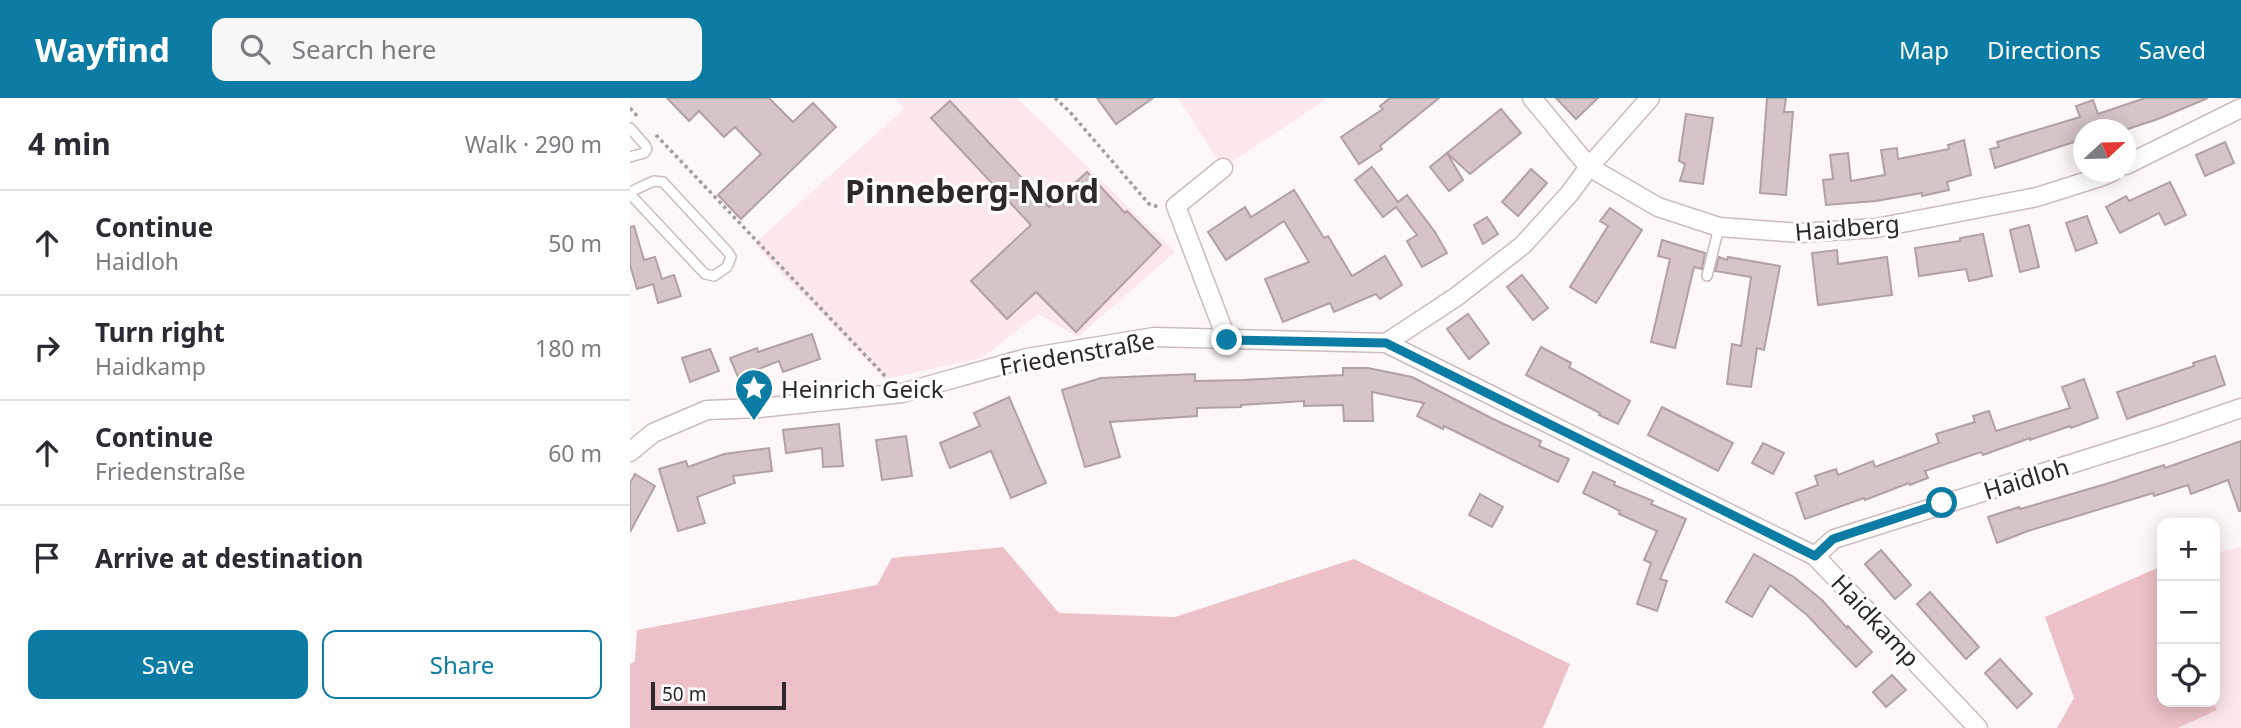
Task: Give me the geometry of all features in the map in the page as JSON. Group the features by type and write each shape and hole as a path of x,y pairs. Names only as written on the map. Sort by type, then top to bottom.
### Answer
{"street":[{"path":"1532,98 1589,167"},
{"path":"1386,343 1457,297 1523,245 1650,98"},
{"path":"2136,160 2241,108"},
{"name":"Haidberg","path":"1589,167 1658,206 1719,227 1800,233 1876,228 2037,197 2084,182"},
{"path":"1223,169 1176,206 1227,340"},
{"name":"Friedenstraße","path":"630,452 653,433 708,410 759,408 902,393 1027,358 1154,337 1386,343"},
{"name":"Haidkamp","path":"1386,343 1815,556 1978,728"},
{"name":"Haidloh","path":"1815,556 1833,539 2241,408"}],"lane":[{"path":"630,128 647,149 644,153 630,157"},
{"path":"654,181 663,182 728,252 730,257 727,267 714,276 705,274 630,193 654,181"},
{"path":"1707,276 1719,227"}],"path":[{"path":"1055,98 1149,204 1164,209 1176,206"},
{"path":"630,108 639,118"},
{"path":"649,128 902,393"}],"shaded area":[{"path":"895,98 1017,98 1175,252 1078,337 1038,314 982,358 885,379 754,244 904,109"},
{"path":"1178,98 1328,98 1223,168"},
{"path":"1003,547 1059,613 1175,617 1354,559 1570,664 1543,728 630,728 630,664 635,661 637,630 877,585 892,558"},
{"path":"2241,547 2241,728 2178,728 2220,707 2220,552"},
{"path":"2157,568 2157,707 2216,707 2217,710 2178,728 2057,728 2074,698 2045,617"}],"building":[{"path":"667,98 769,98 793,122 813,103 836,127 741,219 718,195 761,154 735,127 724,137 699,111 689,121"},
{"path":"1097,98 1153,98 1116,124"},
{"path":"1390,98 1439,98 1380,146 1382,149 1359,164 1341,137 1383,109 1380,106"},
{"path":"1556,98 1598,98 1576,119"},
{"path":"1767,98 1786,98 1784,112 1793,112 1786,195 1760,193"},
{"path":"2145,98 2208,98 2136,126 2136,119 2073,119 2080,117 2076,106 2093,100 2098,114"},
{"path":"950,101 1049,207 1087,172 1125,213 1127,211 1161,245 1076,332 1036,292 1007,319 971,281 1031,225 931,118"},
{"path":"1501,109 1521,133 1470,174 1447,153"},
{"path":"1686,114 1713,118 1703,184 1680,181 1685,164 1679,161"},
{"path":"2073,119 2073,142 1995,168 1990,149 1999,147 1997,142"},
{"path":"1964,140 1971,175 1947,182 1949,190 1922,196 1922,193 1876,201 1826,205 1823,180 1833,179 1830,155 1848,153 1851,181 1885,175 1881,150 1897,148 1898,159 1949,149 1948,145"},
{"path":"2225,142 2234,163 2205,176 2196,155"},
{"path":"1447,153 1463,180 1449,191 1430,167"},
{"path":"1372,167 1398,202 1407,195 1447,253 1422,267 1407,241 1417,235 1396,207 1383,217 1355,180"},
{"path":"1531,169 1547,183 1518,216 1502,202"},
{"path":"2170,182 2186,215 2165,225 2159,213 2120,233 2106,207 2126,196 2129,201"},
{"path":"1294,190 1324,238 1328,236 1352,276 1385,256 1402,285 1380,299 1376,294 1334,312 1330,303 1283,322 1265,279 1309,262 1284,221 1226,260 1208,232 1245,207 1251,217"},
{"path":"1610,208 1642,230 1596,303 1570,287 1608,226 1600,221"},
{"path":"2087,216 2097,243 2076,251 2066,223"},
{"path":"1487,217 1498,234 1483,244 1474,225"},
{"path":"2029,225 2039,267 2020,272 2010,230"},
{"path":"634,226 644,260 655,257 662,279 674,275 681,296 658,303 653,284 637,289 630,265 630,227"},
{"path":"1983,234 1992,276 1969,281 1966,269 1919,276 1915,248 1960,241 1960,238"},
{"path":"1662,240 1705,253 1702,269 1694,267 1675,348 1651,342 1670,259 1658,256"},
{"path":"1837,250 1838,264 1887,257 1892,295 1818,305 1812,253"},
{"path":"1719,257 1780,266 1764,350 1757,348 1751,387 1727,384 1732,344 1741,346 1751,277 1715,271"},
{"path":"1522,275 1548,308 1533,320 1507,287"},
{"path":"1468,314 1489,343 1469,359 1447,329"},
{"path":"812,334 820,359 783,372 779,361 738,377 730,358 757,348 758,352"},
{"path":"1541,347 1571,363 1569,367 1630,401 1618,424 1526,375"},
{"path":"710,349 719,371 690,382 682,358"},
{"path":"2215,356 2225,385 2127,419 2117,392 2194,366 2193,363"},
{"path":"1343,368 1368,368 1412,377 1541,441 1539,446 1569,459 1558,482 1444,426 1443,429 1417,416 1424,403 1372,392 1373,421 1344,421 1343,405 1304,406 1304,401 1197,408 1197,416 1110,422 1120,457 1085,467 1062,390 1101,378 1195,374 1195,381 1242,380 1343,375"},
{"path":"2084,379 2098,418 1925,471 1928,478 1805,519 1796,493 1818,485 1815,476 1836,469 1838,475 1873,461 1875,467 1939,443 1936,434 1975,422 1973,416 1989,411 1996,431 2070,408 2062,387"},
{"path":"1009,397 1046,483 1011,498 991,451 950,468 940,443 980,426 974,413"},
{"path":"1662,407 1733,443 1718,471 1648,435"},
{"path":"839,424 843,466 823,467 822,448 786,453 783,430"},
{"path":"906,436 912,476 882,480 876,440"},
{"path":"2241,441 2241,511 2228,480 2191,494 2188,485 2154,496 2153,493 1997,543 1988,517 2164,465 2165,468"},
{"path":"1763,443 1784,453 1773,474 1752,463"},
{"path":"769,448 772,471 733,476 735,483 697,497 705,523 678,531 659,469 686,461 688,467 724,454"},
{"path":"1593,472 1615,482 1614,485 1653,501 1651,504 1686,519 1660,579 1667,581 1657,611 1637,604 1651,563 1644,560 1657,531 1619,514 1620,511 1583,493"},
{"path":"635,474 655,486 630,532 630,483"},
{"path":"1480,494 1503,507 1492,527 1469,515"},
{"path":"1881,550 1911,585 1895,599 1865,564"},
{"path":"1754,554 1794,577 1822,600 1872,652 1856,667 1807,615 1770,585 1752,617 1726,602"},
{"path":"1930,592 1979,647 1966,659 1917,604"},
{"path":"2000,659 2032,694 2017,708 1985,673"},
{"path":"1892,675 1906,690 1886,707 1873,692"}],"place":[{"name":"Heinrich Geick","path":"754,422"}],"district":[{"name":"Pinneberg-Nord","path":"972,190"}],"route":[{"path":"1227,340 1386,343 1815,556 1833,539 1942,503"}]}
